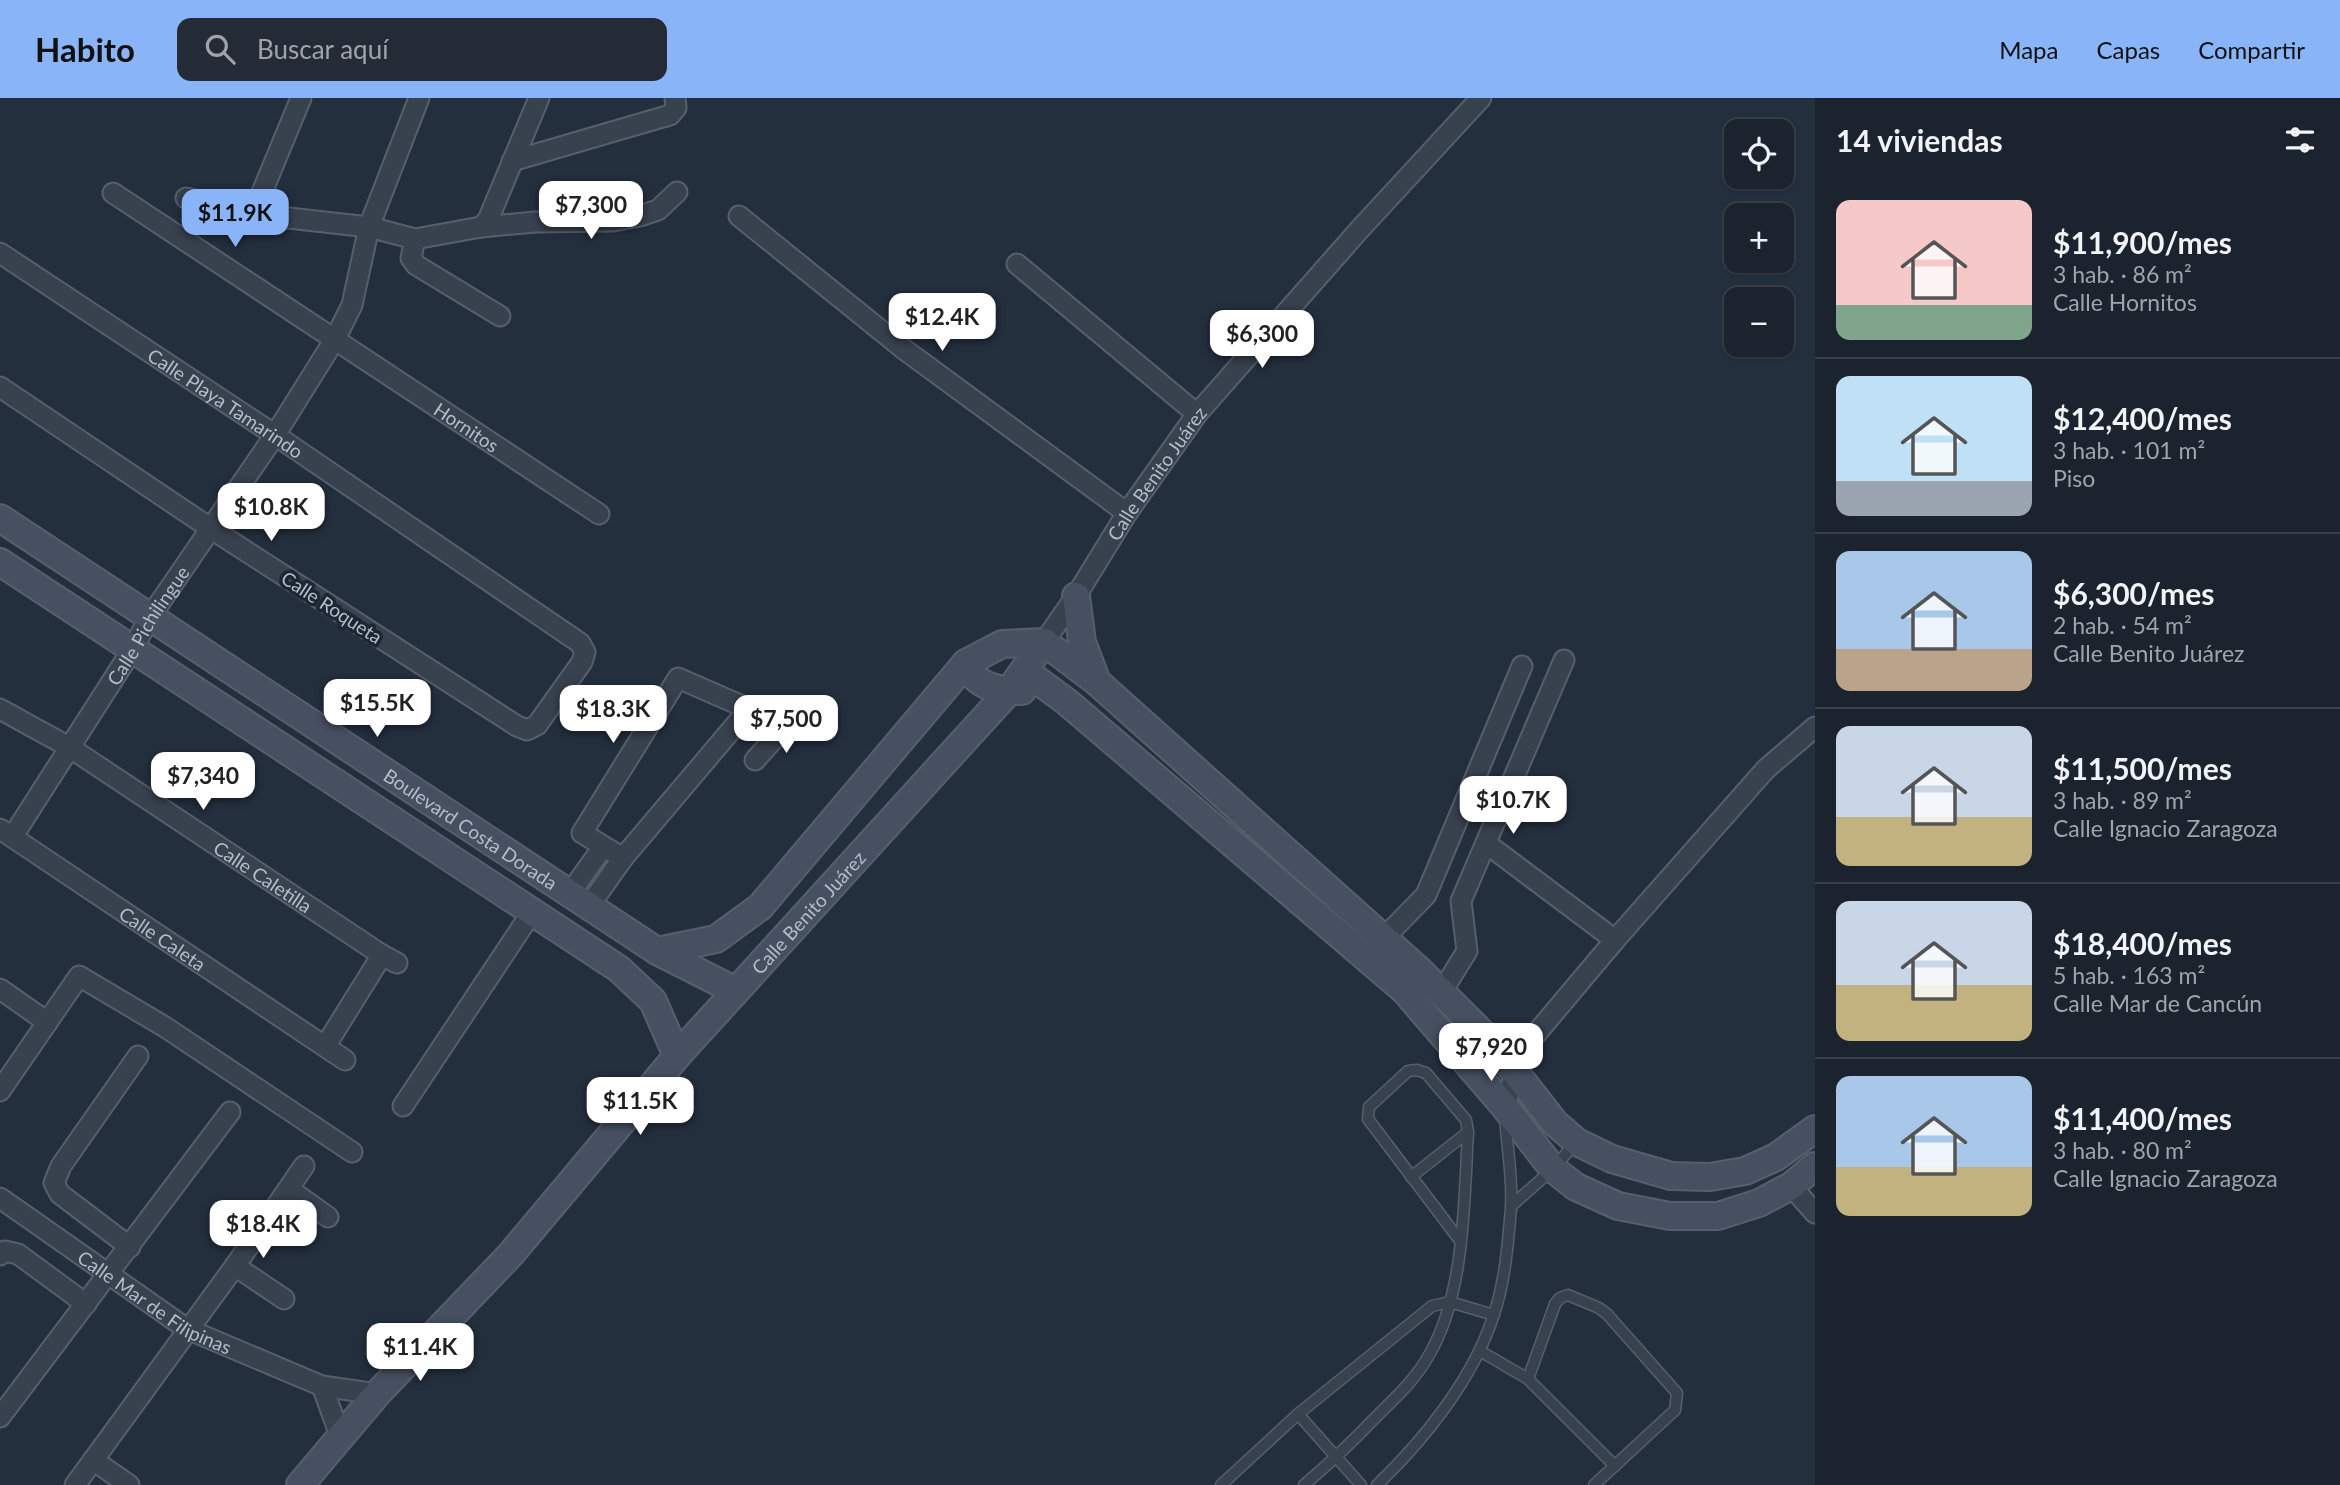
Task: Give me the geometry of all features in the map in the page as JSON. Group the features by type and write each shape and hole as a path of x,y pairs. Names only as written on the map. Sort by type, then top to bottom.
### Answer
{"main road":[{"name":"Boulevard Costa Dorada","path":"0,517 657,951 736,991"},
{"name":"Boulevard Costa Dorada","path":"0,562 619,969 653,1001 677,1056"},
{"path":"1076,596 1082,642 1097,682"},
{"path":"1044,642 1097,682 1339,898 1382,950 1412,980 1553,1169 1576,1187 1618,1206 1670,1216 1718,1216 1759,1203 1791,1185 1815,1166"},
{"name":"Calle Benito Juárez","path":"657,951 716,939 760,907 966,663 1002,644 1044,642"},
{"name":"Calle Benito Juárez","path":"300,1485 377,1394 511,1254 677,1056 1017,681 1044,642"},
{"path":"966,663 970,674 978,682 1017,681 1068,702 1317,917 1382,950"},
{"path":"489,884 504,866 536,884 570,894"},
{"path":"1317,917 1339,898"},
{"path":"1412,980 1441,993 1516,1073 1555,1123 1577,1142 1612,1159 1671,1176 1710,1177 1745,1171 1776,1157 1815,1129"}],"street":[{"path":"253,214 300,98"},
{"name":"Calle Pichilingue","path":"6,832 69,747 132,650 150,617 275,435 335,339 352,305 369,227 419,98"},
{"path":"481,227 488,220 539,98"},
{"path":"512,161 670,115 676,108 674,98"},
{"name":"Calle Benito Juárez","path":"1044,642 1127,513 1197,414 1481,98"},
{"path":"186,198 253,214 369,227 415,239 481,227 535,222 613,221 657,210 677,192"},
{"name":"Hornitos","path":"113,193 599,513"},
{"path":"739,216 905,350 1127,513"},
{"path":"415,239 411,258 416,265 500,316"},
{"name":"Calle Playa Tamarindo","path":"0,253 275,435 580,643 585,652 582,662 537,725 527,730"},
{"path":"1017,264 1197,414"},
{"name":"Calle Roqueta","path":"0,387 210,528 527,730"},
{"path":"1441,993 1467,951 1461,901 1488,844 1564,660"},
{"path":"1382,950 1426,895 1522,666"},
{"path":"623,858 582,833 678,678 794,725 755,760"},
{"name":"Calle Caletilla","path":"0,709 69,747 390,959 326,1045"},
{"path":"570,894 623,858 749,709"},
{"path":"1504,1106 1531,1041 1615,940 1766,769 1815,727"},
{"name":"Calle Caleta","path":"6,832 345,1059"},
{"path":"1488,844 1615,940"},
{"path":"570,894 603,847"},
{"path":"403,1106 532,912"},
{"path":"0,1091 79,976 165,1027 352,1152"},
{"path":"0,989 47,1022"},
{"path":"131,1247 60,1194 54,1183 61,1166 138,1056"},
{"path":"0,1417 131,1247 230,1112"},
{"path":"75,1485 235,1266 304,1166"},
{"path":"1791,1185 1815,1213"},
{"path":"289,1189 328,1217"},
{"name":"Calle Mar de Filipinas","path":"0,1198 187,1329 323,1386 377,1394"},
{"path":"0,1255 5,1251 18,1254 86,1304"},
{"path":"235,1266 284,1299"},
{"path":"323,1386 341,1438"},
{"path":"93,1460 129,1485"}],"lane":[{"path":"1304,1485 1413,1380 1431,1353 1450,1302 1461,1242 1468,1132 1465,1120 1426,1073 1408,1071 1370,1107 1367,1119 1461,1242"},
{"path":"1377,1485 1400,1462 1449,1400 1480,1351 1494,1315 1511,1206 1504,1106"},
{"path":"1411,1177 1468,1132"},
{"path":"1511,1206 1553,1169 1577,1142"},
{"path":"1528,1379 1555,1304 1568,1295 1607,1314 1677,1393 1675,1410 1594,1485"},
{"path":"1221,1485 1298,1414 1432,1306 1450,1302 1494,1315"},
{"path":"1480,1351 1528,1379 1615,1466"},
{"path":"1298,1414 1361,1485"}]}
